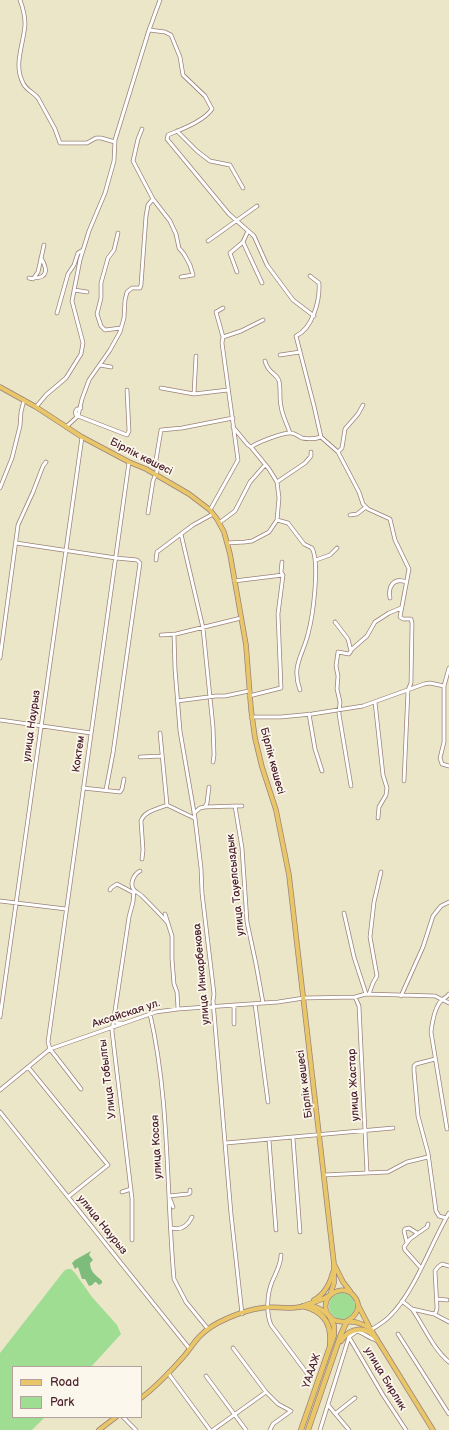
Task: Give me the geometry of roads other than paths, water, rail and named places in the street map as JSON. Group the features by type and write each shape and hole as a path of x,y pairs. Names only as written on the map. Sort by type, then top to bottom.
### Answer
{"highway":[{"path":"303,1306 316,1310 325,1320 330,1333 328,1353"},
{"name":"ҮАААЖ","path":"301,1430 334,1333 329,1316"},
{"name":"ҮАААЖ","path":"308,1430 341,1334 348,1321"},
{"path":"338,1346 345,1335 356,1329 368,1331 373,1334 377,1340"}],"main road":[{"name":"Бірлік көшесі","path":"0,387 36,407 66,427 129,462 157,475 189,494 212,512 220,522 227,542 241,618 247,656 251,717 262,767 276,810 284,847 304,998 334,1264"},
{"path":"334,1264 343,1282 358,1301 358,1305 377,1340 433,1430"},
{"path":"329,1316 326,1304 334,1280 334,1264"},
{"path":"303,1306 316,1299 325,1291 330,1281 334,1264"},
{"path":"142,1397 152,1390 200,1336 218,1323 260,1308 291,1308 303,1306 324,1299 335,1291 342,1290 353,1294"},
{"path":"348,1321 354,1317 358,1309 358,1305"},
{"path":"303,1306 317,1306 338,1322 357,1322 370,1328"},
{"path":"99,1430 115,1418"}],"street":[{"path":"20,0 24,13 25,26 18,62 20,74 25,87 38,98 55,129 60,143 87,143 96,138 115,142"},
{"path":"36,407 46,395 66,378 81,354 83,343 72,301 74,290 83,250 105,193 114,161 115,142 149,30 160,0"},
{"path":"149,30 165,32 171,35 180,57 183,75 205,96 212,109 191,125 168,135 167,139 236,221 254,236 267,265 293,300 314,316"},
{"path":"142,129 133,161 153,199 170,221 176,234 179,248 190,265 193,275 181,277"},
{"path":"176,131 210,161 230,165 243,188"},
{"path":"78,416 76,410 81,408 86,387 120,332 124,318 127,292 132,288 140,288 146,216 148,205 153,199"},
{"path":"208,241 257,206"},
{"path":"237,272 230,253 243,242 248,232"},
{"path":"118,233 114,250 108,258 101,283 101,298 97,314 104,330 121,328"},
{"path":"243,242 262,283"},
{"path":"34,278 38,272 44,245"},
{"path":"57,313 68,274 74,265 78,253 83,250"},
{"path":"29,278 33,279 44,276 46,270 45,264 41,258"},
{"path":"310,276 319,283 317,304 314,316 304,331 296,336 321,437 338,452 359,492 363,504 380,515 390,519 395,540 409,569 400,617 403,619 411,619 412,623 411,683 408,690 404,781"},
{"path":"74,290 87,292"},
{"path":"156,560 157,552 192,525 212,512 238,460 222,343 223,337 216,312 223,308"},
{"path":"223,337 241,331 263,320"},
{"path":"280,355 300,352"},
{"path":"194,394 196,356"},
{"path":"265,361 268,368 279,381 280,405 290,433"},
{"path":"100,365 111,367"},
{"path":"161,388 194,394 228,390"},
{"path":"78,416 127,435 129,431 127,390"},
{"path":"0,488 12,458 20,426 24,400"},
{"path":"338,452 342,448 345,429 358,414 363,405"},
{"path":"66,427 78,416"},
{"path":"148,513 153,481 157,475 156,456 161,430 182,428 233,418"},
{"path":"227,542 252,541 269,532 277,520 279,504 277,482 251,446 234,427"},
{"path":"251,446 290,433 296,434 301,438 321,437"},
{"name":"улица Наурыз","path":"0,1017 82,436"},
{"path":"277,482 312,456 311,452"},
{"path":"0,658 5,612 19,520 46,462"},
{"name":"Коктем","path":"50,1049 49,1035 129,462"},
{"path":"220,522 235,511 250,482 265,464"},
{"path":"350,515 357,514 366,507"},
{"path":"277,520 288,524 304,544 312,548 316,560 316,578 312,616 308,635 298,662 296,676 300,690"},
{"path":"181,534 203,628 210,697 214,754 213,762"},
{"path":"16,543 137,560 140,563 113,753 106,790"},
{"path":"316,560 330,555 336,548"},
{"path":"249,696 281,688 278,614 282,562"},
{"path":"234,581 282,575"},
{"path":"390,598 389,590 392,583 396,581 406,582"},
{"path":"351,786 339,710 340,702 337,689 337,655 338,652 351,653 351,650 367,636 375,622 389,613 401,608"},
{"path":"162,635 203,628 241,618"},
{"path":"335,622 348,640 351,650"},
{"name":"улица Инкарбекова","path":"174,634 180,731 195,818 214,994 213,998 236,1274 242,1314"},
{"path":"449,668 444,686 444,742 440,760 442,764 449,766"},
{"path":"251,717 281,717 339,710 363,706 428,683 444,686"},
{"path":"178,701 225,696 249,691"},
{"path":"375,702 383,775 387,788 386,795 379,807 378,818"},
{"path":"309,714 322,771"},
{"path":"0,720 91,733"},
{"path":"160,733 167,805"},
{"path":"140,757 162,756"},
{"path":"83,788 121,791 124,779"},
{"path":"205,807 207,803 208,787"},
{"path":"142,859 142,817 167,805 195,818"},
{"name":"улица Тауелсыздык","path":"235,806 242,848 247,922 263,1003"},
{"path":"194,813 200,808 205,807 242,806"},
{"name":"Улица Тобылгы","path":"132,1240 132,1189 112,1028 129,917 133,902 134,892 132,883 136,873 140,871"},
{"path":"368,994 377,976 370,937 374,902 381,872"},
{"path":"110,890 117,884 134,892 144,898 168,923"},
{"path":"0,901 66,909"},
{"path":"401,996 423,947 433,916 442,906 449,902"},
{"path":"344,913 354,957 368,994"},
{"path":"165,914 172,936 174,984 177,992 178,1009"},
{"name":"Аксайская ул.","path":"0,1090 50,1049 150,1014 178,1009 368,994 435,996 442,999"},
{"path":"447,1129 430,1032 432,1020 442,999 446,998 449,994"},
{"name":"улица Жастар","path":"355,996 360,1006 367,1173"},
{"path":"442,999 449,1003"},
{"path":"255,1004 268,1102"},
{"path":"234,1005 234,1024"},
{"name":"улица Косая","path":"150,1014 163,1104 172,1228 174,1279 186,1302 208,1329"},
{"path":"114,1019 117,1023 125,1023"},
{"path":"50,1049 81,1089"},
{"path":"435,1059 414,1066 418,1116 428,1157 436,1211 439,1216 446,1218"},
{"path":"28,1067 108,1165 68,1197"},
{"name":"улица Наурыз","path":"0,1112 189,1348"},
{"path":"226,1143 320,1136 393,1128"},
{"path":"293,1138 300,1232"},
{"path":"269,1140 276,1230"},
{"path":"324,1175 388,1172 407,1162 428,1157"},
{"path":"122,1192 132,1189"},
{"path":"173,1207 169,1197 188,1194 190,1190"},
{"path":"370,1328 389,1318 402,1301 421,1268 449,1213"},
{"path":"172,1228 183,1228 188,1224 192,1217"},
{"path":"421,1268 404,1248 407,1243 417,1233 425,1229 428,1224"},
{"path":"407,1243 404,1231 405,1229 409,1228 417,1233"},
{"path":"281,1255 281,1263 272,1283 268,1317 271,1325 309,1376"},
{"path":"434,1314 436,1312 437,1299 435,1271 442,1264 449,1266"},
{"path":"437,1299 447,1300"},
{"path":"402,1301 412,1309 439,1352 449,1362"},
{"path":"412,1309 434,1314 449,1322"},
{"path":"320,1430 349,1337 357,1331 367,1335 371,1339 377,1340"},
{"path":"398,1334 449,1414"},
{"name":"улица Бирлик","path":"349,1337 383,1396 406,1430"},
{"path":"233,1348 266,1392 278,1404 291,1411 278,1421 270,1430"},
{"path":"168,1373 210,1430"},
{"path":"206,1376 246,1430"},
{"path":"214,1430 266,1392"},
{"path":"336,1413 355,1398"},
{"path":"328,1404 348,1430"},
{"path":"125,1418 136,1430"},
{"path":"128,1430 132,1426"}]}
